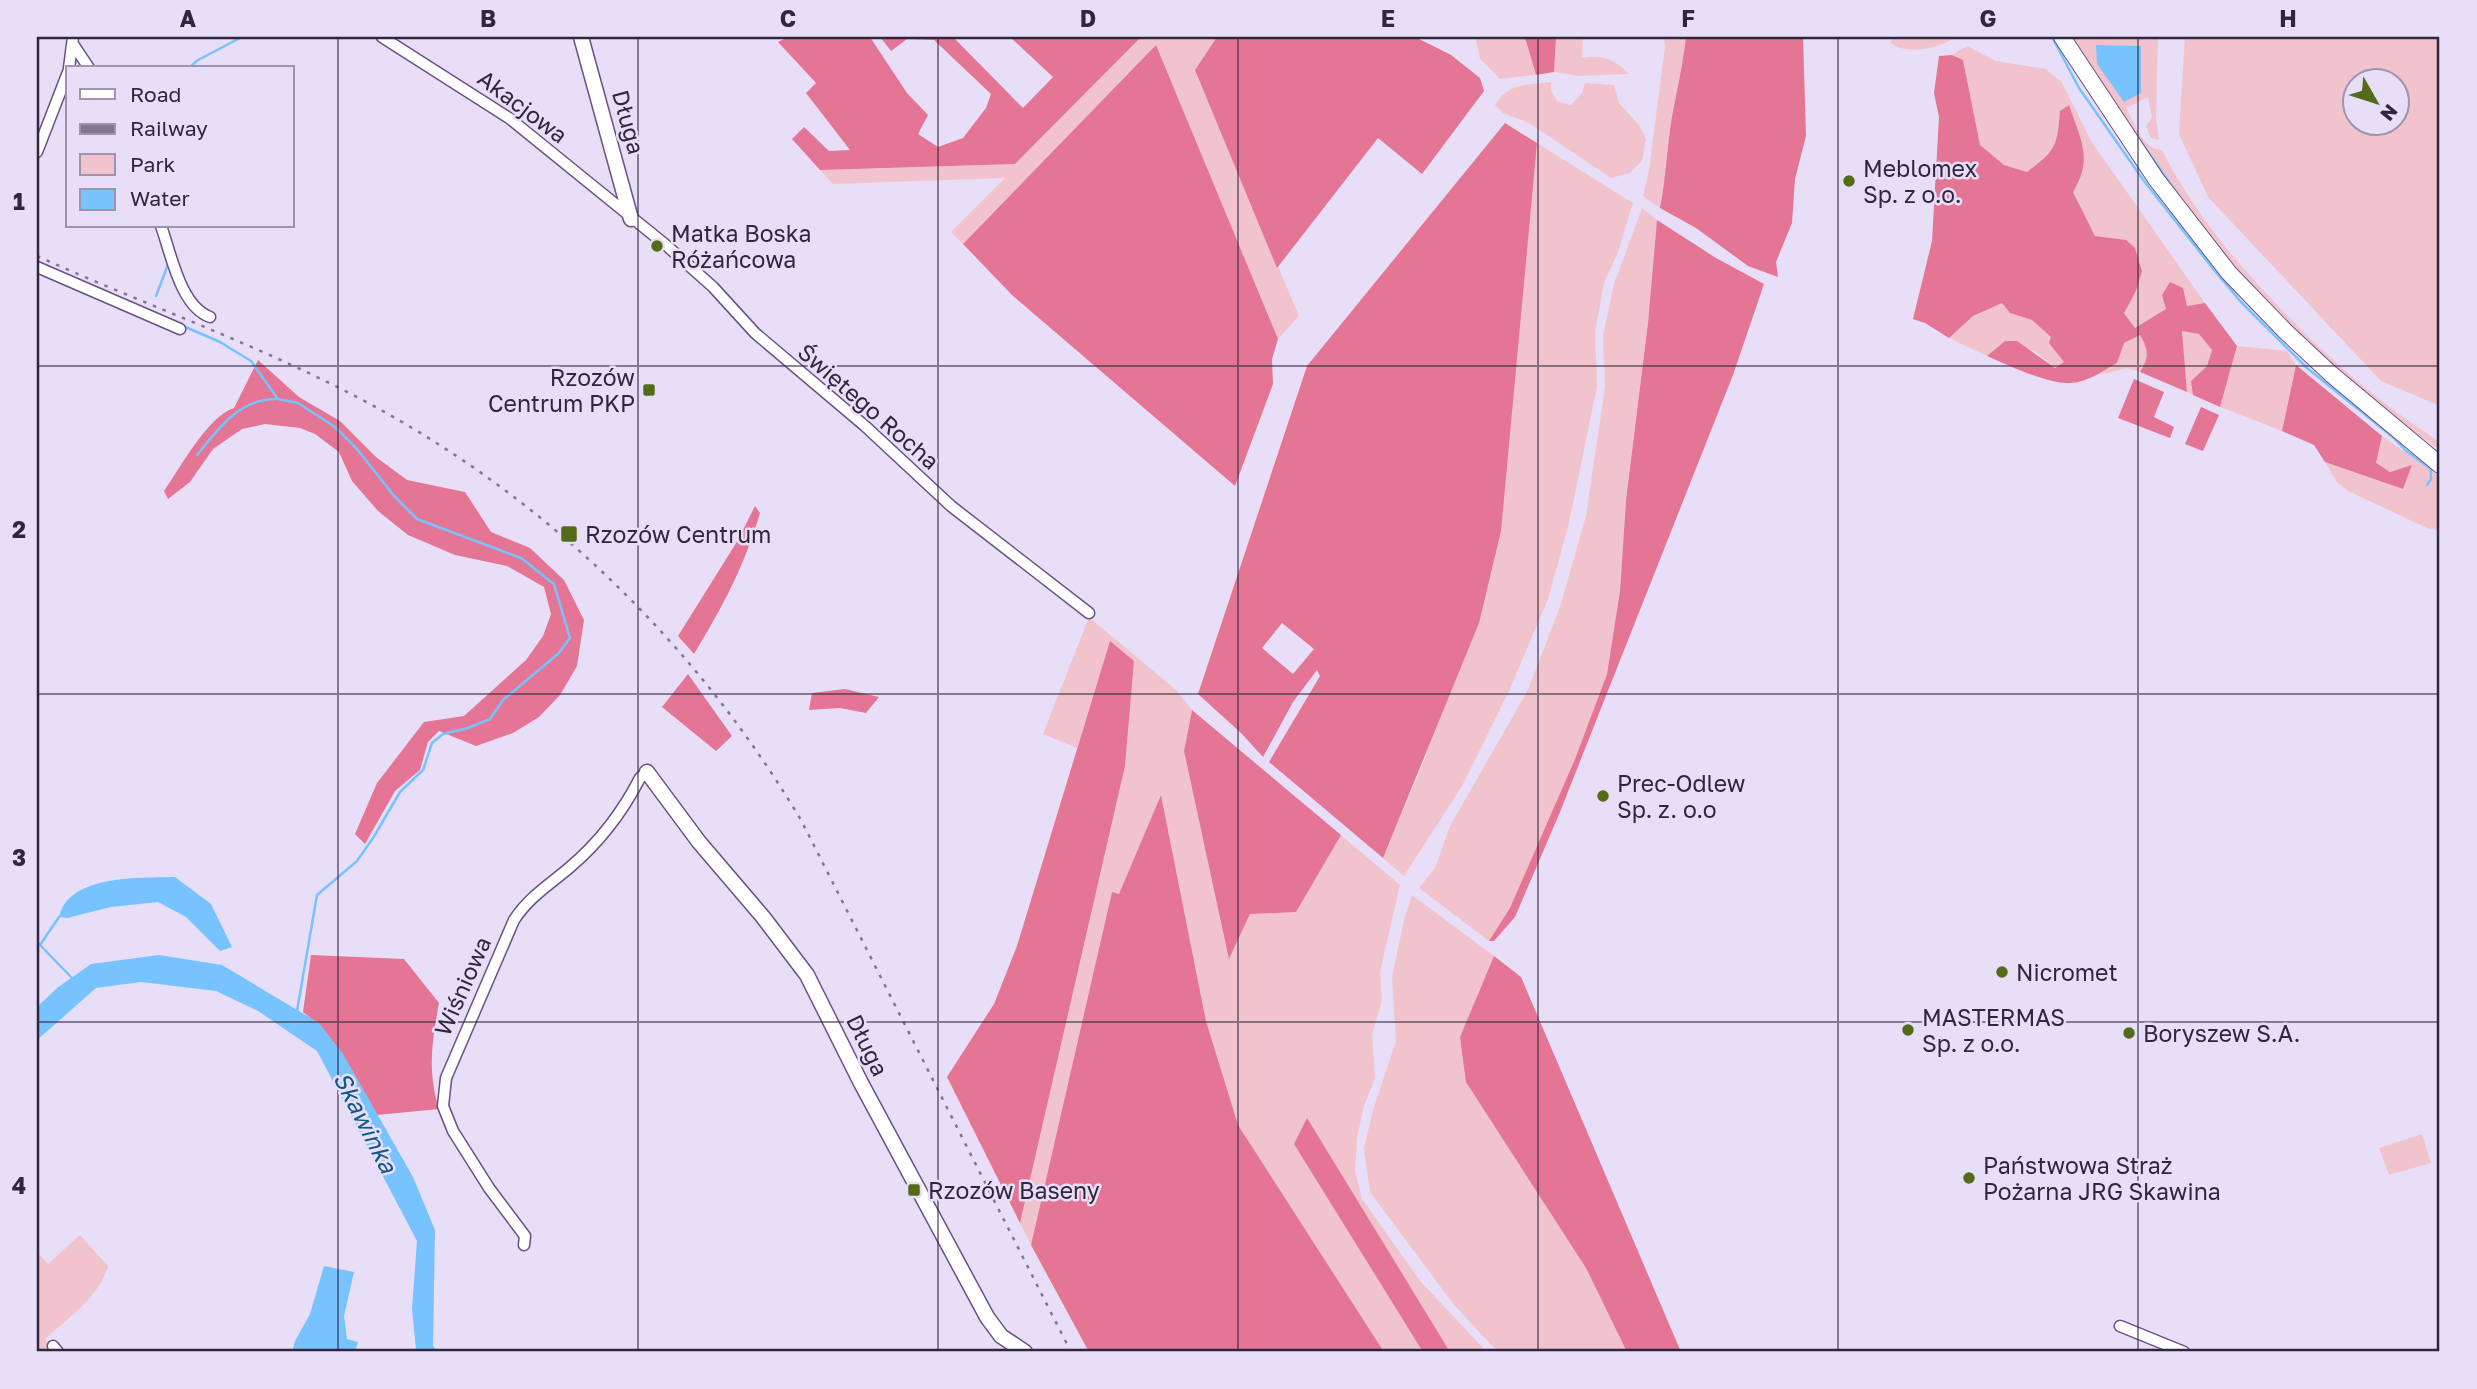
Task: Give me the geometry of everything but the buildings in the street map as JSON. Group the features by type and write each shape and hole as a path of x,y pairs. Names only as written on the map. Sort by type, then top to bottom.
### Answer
{"main road":[{"path":"2062,37 2156,179 2229,273 2306,352 2350,392 2440,465"},
{"path":"2401,433 2440,456"}],"street":[{"name":"Akacjowa","path":"382,37 509,118 631,219"},
{"name":"Długa","path":"581,37 631,219"},
{"path":"73,40 88,66"},
{"path":"70,66 73,40"},
{"path":"37,152 66,78"},
{"name":"Świętego Rocha","path":"631,219 704,279 755,333 865,426 951,506 1089,613"},
{"path":"162,228 187,295 194,307 210,317"},
{"path":"37,267 180,329"},
{"name":"Długa","path":"647,772 699,842 764,917 807,975 861,1083 986,1317 1001,1336 1025,1352"},
{"name":"Wiśniowa","path":"524,1245 525,1236 489,1188 444,1113 442,1094 446,1078 514,920 524,905 576,862 605,833 640,778 647,772"},
{"path":"2120,1326 2184,1352"}],"green space":[{"path":"1141,37 1217,37 1195,70 1299,316 1278,339 1156,45 963,244 951,232 1005,178 833,184 820,170 1015,164"},
{"path":"1480,37 1523,37 1536,75 1500,79 1480,59 1476,40"},
{"path":"1556,37 1583,37 1582,58 1608,59 1629,74 1580,76 1554,72"},
{"path":"1664,37 1686,37 1660,208 1643,196 1649,170 1665,47"},
{"path":"1891,37 1956,37 1933,47 1915,50 1898,47 1891,43"},
{"path":"2069,37 2158,37 2156,116 2159,140 2151,138 2146,126 2152,118 2148,97 2126,108 2144,140 2155,149 2162,150 2200,213 2246,271 2280,308 2356,380 2440,442 2440,450 2369,400 2243,280 2155,166"},
{"path":"2185,37 2440,39 2440,406 2381,381 2208,197 2179,134"},
{"path":"1967,46 1996,61 2045,69 2061,81 2091,141 2205,303 2167,309 2135,328 2124,312 2136,291 2142,270 2135,248 2095,236 2073,191 2080,181 2060,112 2056,141 2044,158 2027,172 2004,165 1980,145 1963,60 1952,55"},
{"path":"1551,82 1551,90 1557,101 1571,105 1582,93 1585,83 1614,85 1619,103 1639,125 1646,139 1642,161 1630,173 1611,178 1529,123 1503,113 1495,105 1512,89"},
{"path":"1537,143 1633,203 1618,252 1604,283 1595,332 1597,387 1568,527 1548,599 1509,691 1462,786 1404,876 1383,858 1426,756 1518,329"},
{"path":"1642,208 1657,220 1648,323 1626,500 1620,591 1607,674 1575,759 1510,909 1489,941 1419,888 1435,868 1450,826 1528,690 1561,604 1586,516 1605,387 1603,336 1614,284"},
{"path":"2002,302 2010,313 2032,320 2051,337 2050,343 2065,362 2055,368 2035,351 2005,341 1987,356 1949,338 1973,316"},
{"path":"2182,330 2199,334 2212,350 2207,366 2191,381 2193,395 2187,392"},
{"path":"2140,335 2147,354 2140,372 2127,368 2096,376 2117,363 2124,343"},
{"path":"2237,346 2287,351 2296,365 2282,431 2220,407"},
{"path":"2382,436 2440,477 2440,531 2427,528 2348,491 2337,482 2325,462 2403,489 2412,465 2389,472 2375,463"},
{"path":"1089,617 1176,690 1192,710 1184,751 1230,958 1250,914 1296,911 1341,835 1400,885 1380,972 1382,1001 1372,1034 1375,1078 1363,1109 1357,1139 1355,1171 1362,1199 1421,1282 1487,1352 1384,1352 1238,1125 1206,1021 1161,796 1119,895 1112,893 1031,1245 1020,1223 1125,766 1134,661 1110,642 1077,748 1043,734"},
{"path":"1412,895 1494,956 1460,1037 1586,1268 1627,1352 1498,1352 1454,1305 1370,1192 1364,1148 1373,1110 1396,1041 1392,977"},
{"path":"2422,1134 2431,1163 2389,1175 2379,1148"},
{"path":"80,1235 108,1266 91,1297 47,1337 46,1341 55,1352 37,1352 37,1252 48,1264"}],"shaded area":[{"path":"788,37 870,37 907,93 928,115 918,134 938,147 963,138 986,108 991,94 934,40 907,39 891,51 880,37 953,37 1023,108 1053,77 1010,37 1141,37 1015,164 820,170 792,139 804,127 829,151 850,150 806,93 816,83 778,42"},
{"path":"1217,37 1415,37 1451,55 1480,78 1484,91 1422,174 1378,138 1277,268 1195,70"},
{"path":"1523,37 1556,37 1554,72 1536,75"},
{"path":"1686,37 1803,37 1806,136 1795,179 1792,223 1776,262 1778,277 1748,266 1696,228 1660,208"},
{"path":"1156,45 1278,339 1272,359 1273,384 1235,486 1012,295 963,244"},
{"path":"1952,55 1963,60 1980,145 2004,165 2027,172 2044,158 2056,140 2060,111 2069,105 2081,139 2084,158 2083,169 2073,192 2095,236 2126,240 2135,248 2142,271 2136,291 2124,313 2135,328 2166,309 2162,295 2170,282 2183,288 2187,306 2205,303 2237,346 2220,407 2193,395 2191,381 2207,366 2212,350 2199,334 2182,331 2187,392 2140,372 2147,354 2140,335 2124,343 2117,363 2083,381 2062,383 2029,374 1987,356 2005,341 2017,341 2055,368 2064,362 2049,343 2051,337 2032,320 2010,313 2002,303 1973,316 1949,338 1913,319 1932,241 1939,117 1934,93 1939,56"},
{"path":"1505,123 1537,143 1501,531 1479,623 1383,858 1269,762 1320,676 1317,670 1293,702 1263,757 1198,694 1307,366","holes":["1282,623 1314,649 1293,674 1262,648"]},
{"path":"1657,220 1716,258 1764,284 1733,375 1560,812 1515,917 1494,941 1489,941 1510,908 1575,759 1607,674 1620,591 1626,500 1648,323"},
{"path":"258,360 299,397 340,421 376,457 407,480 465,492 491,532 530,548 564,580 584,620 577,666 560,695 539,717 513,733 476,746 439,731 428,742 420,770 395,791 365,844 355,834 377,783 424,722 464,716 526,660 543,636 551,614 544,587 507,566 455,555 408,535 378,511 352,481 339,452 315,434 300,428 265,424 242,429 213,449 190,482 168,499 164,491 186,457 214,421 234,408"},
{"path":"2296,365 2382,436 2376,463 2390,472 2412,465 2403,489 2325,462 2314,445 2282,431"},
{"path":"2134,379 2164,392 2154,417 2174,427 2170,438 2118,418"},
{"path":"2201,407 2219,415 2203,451 2185,444"},
{"path":"755,506 760,513 740,569 694,654 678,636 738,540"},
{"path":"1110,641 1134,661 1125,766 1020,1223 947,1077 994,1004 1017,946"},
{"path":"688,674 732,736 716,751 662,707"},
{"path":"845,689 879,697 866,713 840,708 809,710 812,693"},
{"path":"1192,710 1341,835 1296,912 1250,914 1229,959 1184,751"},
{"path":"1161,795 1206,1021 1238,1125 1384,1352 1089,1352 1031,1245 1112,892 1119,894"},
{"path":"311,955 404,959 439,1003 432,1069 439,1109 377,1115 336,1046 303,1012"},
{"path":"1494,956 1521,977 1681,1352 1627,1352 1586,1268 1466,1082 1460,1037"},
{"path":"1307,1118 1450,1352 1423,1352 1294,1144"}],"water":[{"path":"2096,45 2141,46 2141,93 2124,102 2097,64"},
{"path":"175,877 211,904 232,947 220,951 186,917 158,902 111,907 67,918 59,917 65,903 76,893 91,886 126,879"},
{"name":"Skawinka","path":"159,955 222,965 319,1023 343,1054 413,1177 435,1230 433,1346 437,1352 416,1350 412,1309 417,1241 317,1051 258,1011 216,991 141,982 96,988 37,1040 37,1007 57,988 91,964"},
{"path":"324,1266 354,1272 344,1316 347,1339 358,1342 355,1352 292,1352 310,1314"}],"waterway":[{"path":"191,66 242,37"},
{"path":"2052,37 2079,88 2144,181 2214,270 2241,302 2307,368 2431,469 2431,479 2427,485"},
{"path":"2139,139 2179,196"},
{"path":"156,296 169,262"},
{"path":"183,326 220,342 251,361 278,399 298,403 335,427 417,519 521,558 554,584 570,638 559,653 503,700 490,719 443,734 432,743 423,770 400,792 357,861 317,895 297,1011"},
{"path":"197,455 230,417 251,404 276,399"},
{"path":"40,945 59,917"},
{"path":"37,942 73,979"}],"railway":[{"path":"37,256 314,376 422,434 487,477 548,524 607,576 661,632 712,691 801,820 1071,1352"}],"place":[{"name":"Meblomex Sp. z o.o.","path":"1849,181"},
{"name":"Matka Boska Różańcowa","path":"657,246"},
{"name":"Rzozów Centrum PKP","path":"649,390"},
{"name":"Rzozów Centrum","path":"569,534"},
{"name":"Prec-Odlew Sp. z. o.o","path":"1603,796"},
{"name":"Nicromet","path":"2002,972"},
{"name":"MASTERMAS Sp. z o.o.","path":"1908,1030"},
{"name":"Boryszew S.A.","path":"2129,1033"},
{"name":"Państwowa Straż Pożarna JRG Skawina","path":"1969,1178"},
{"name":"Rzozów Baseny","path":"914,1190"}]}
